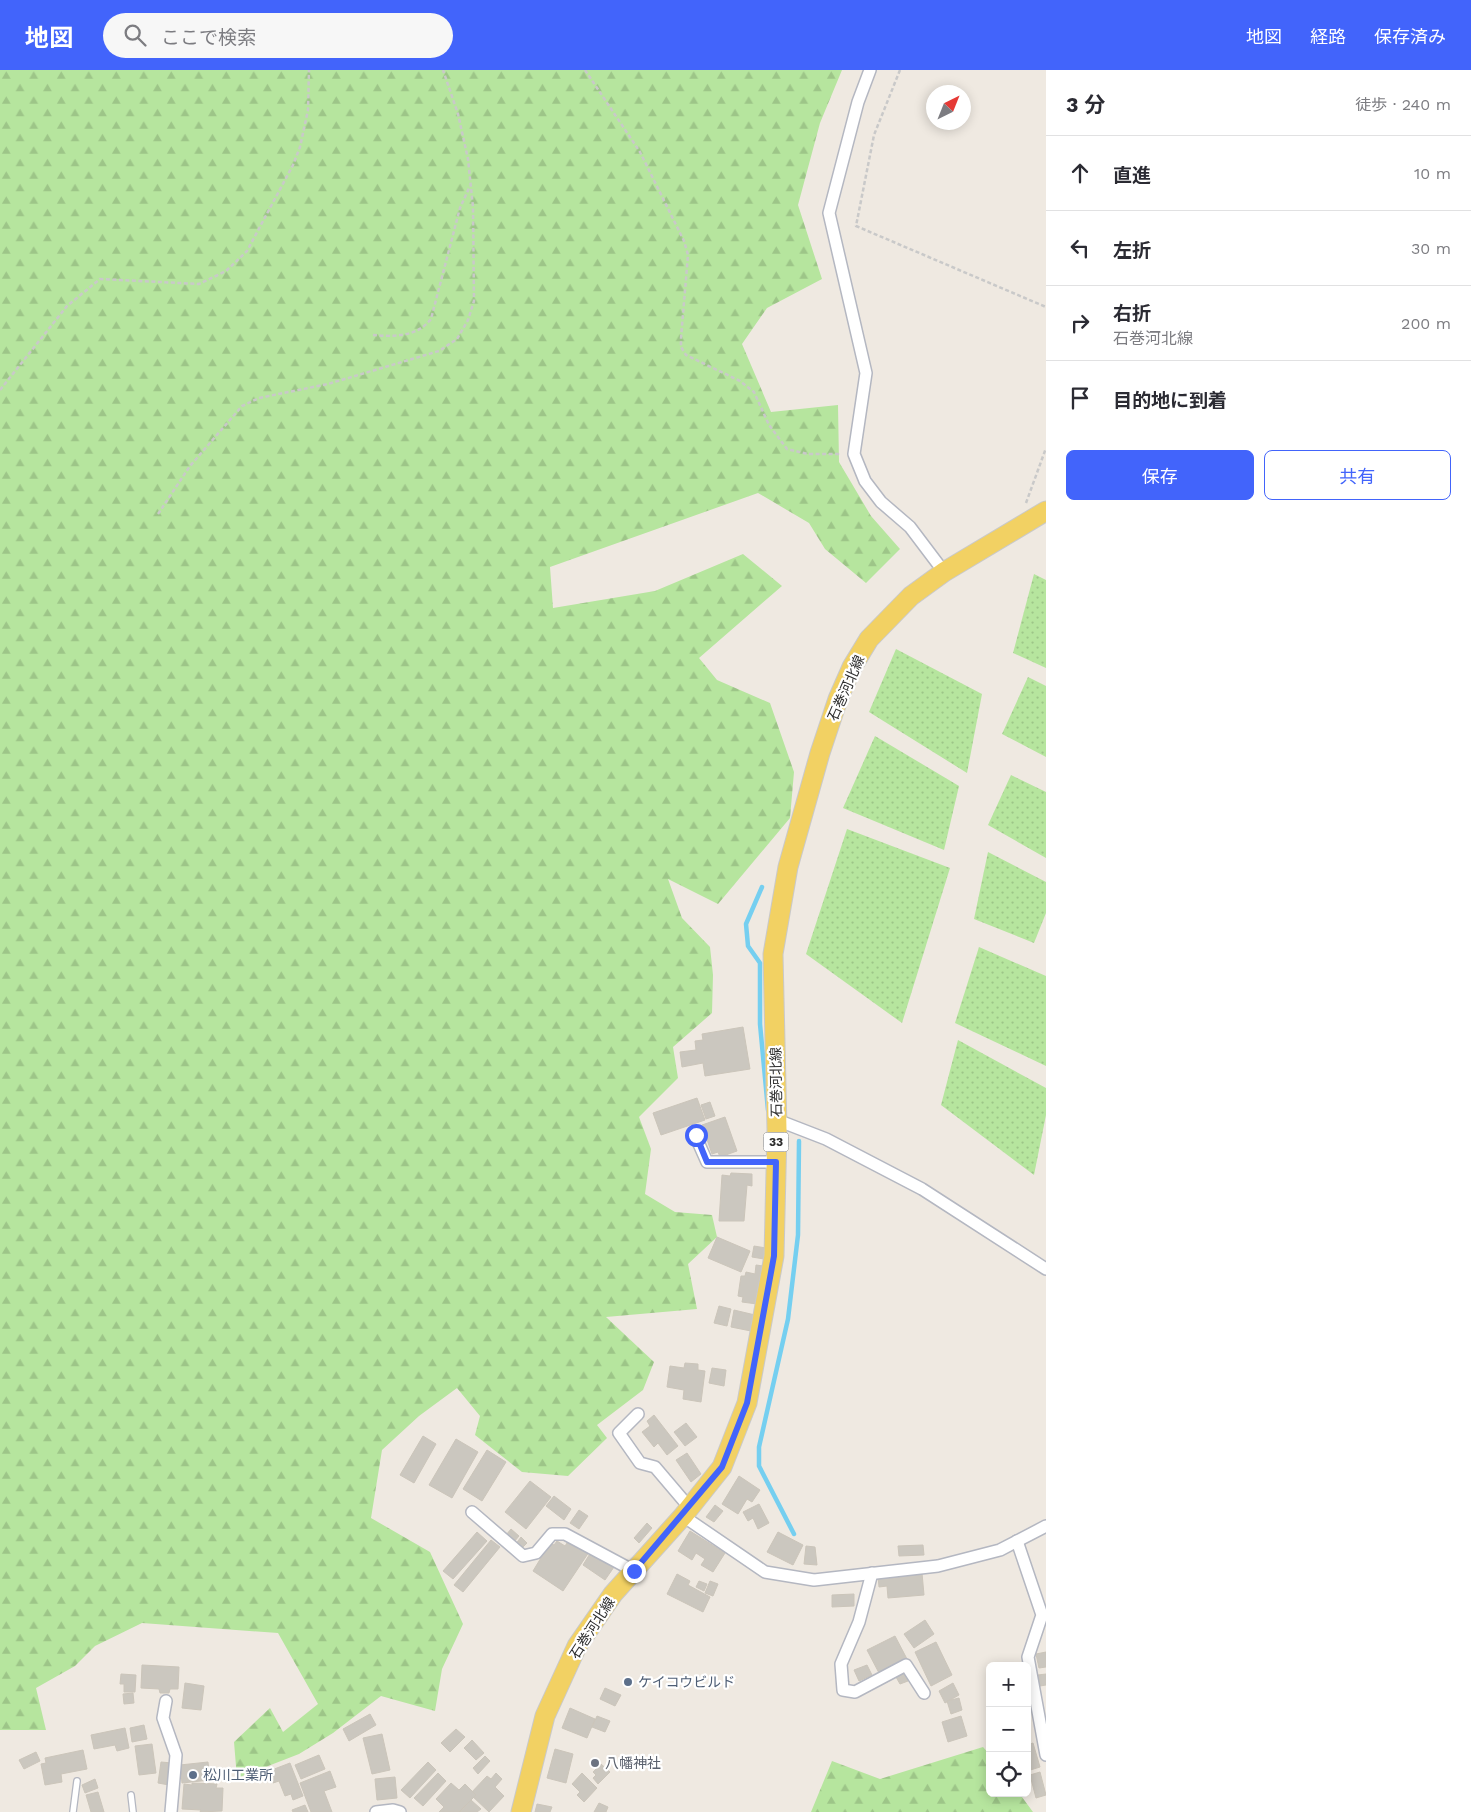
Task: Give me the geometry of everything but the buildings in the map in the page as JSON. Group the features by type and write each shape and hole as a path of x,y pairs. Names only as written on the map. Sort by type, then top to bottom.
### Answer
{"main road":[{"name":"石巻河北線","path":"521,1812 545,1716 577,1646 613,1594 722,1467 747,1403 774,1256 776,1120 772,954 788,867 820,753 852,667 869,639 911,596 944,572 1046,511"}],"street":[{"path":"870,70 858,102 829,213 866,373 854,454 865,481 881,502 910,527 944,572"},
{"path":"776,1120 826,1139 922,1189 1046,1269"},
{"path":"696,1135 707,1162 776,1162"},
{"path":"638,1414 619,1433 640,1463 654,1467 686,1511 765,1572 814,1580 938,1566 1000,1550 1046,1526"},
{"path":"472,1512 523,1556 536,1553 552,1534 565,1534 634,1571"},
{"path":"1017,1542 1046,1627"},
{"path":"872,1573 859,1622 841,1664 843,1690 855,1692 906,1665 924,1693"},
{"path":"1042,1615 1028,1657 1046,1755"},
{"path":"166,1701 162,1718 176,1755 171,1812"},
{"path":"376,1812 393,1810 400,1812"}],"lane":[{"path":"73,1812 76,1782"},
{"path":"131,1795 133,1812"}],"path":[{"path":"0,390 67,306 100,279 199,284 226,271 247,251 293,165 300,147 308,110 309,70"},
{"path":"158,514 190,466 242,406 259,398 328,384 439,351 457,339 468,320 474,301 471,184 468,159 458,114 443,70"},
{"path":"585,70 640,152 684,241 688,255 681,347 686,355 740,382 754,392 769,425 787,449 808,454 854,454"},
{"path":"900,70 874,135 856,226 1046,307"},
{"path":"372,335 388,336 412,333 423,328 431,319 460,208 471,184"},
{"path":"1017,530 1046,448"}],"green space":[{"path":"0,70 842,70 820,123 798,205 822,279 767,308 742,344 771,412 838,405 839,462 871,516 900,549 866,583 825,549 809,523 758,493 550,567 553,608 655,591 743,554 782,586 699,658 717,680 770,703 794,772 790,818 718,904 668,879 682,918 710,947 713,975 712,1013 673,1047 678,1078 639,1117 651,1149 645,1194 675,1212 712,1215 717,1237 688,1264 697,1309 606,1317 654,1362 643,1390 597,1425 607,1438 568,1476 522,1472 475,1435 480,1416 457,1388 419,1416 382,1450 371,1518 430,1552 463,1624 442,1669 435,1711 381,1696 333,1733 299,1754 237,1778 234,1742 270,1708 283,1732 318,1704 278,1633 142,1623 95,1646 75,1666 36,1688 46,1730 0,1730"},
{"path":"1034,574 1046,580 1046,668 1013,653"},
{"path":"896,649 982,694 967,773 869,712"},
{"path":"1028,677 1046,686 1046,757 1002,734"},
{"path":"875,736 959,786 944,850 843,808"},
{"path":"1011,775 1046,792 1046,858 988,825"},
{"path":"847,829 950,868 902,1023 806,954"},
{"path":"988,852 1046,882 1046,913 1034,943 974,919"},
{"path":"979,947 1046,976 1046,1066 955,1023"},
{"path":"958,1040 1046,1088 1046,1115 1034,1175 941,1105"},
{"path":"983,1747 986,1750 986,1797 1022,1797 1033,1812 811,1812 832,1761 880,1779"}],"waterway":[{"path":"762,887 746,924 748,946 760,963 760,1024 768,1110"},
{"path":"794,1534 759,1466 759,1447 788,1319 798,1235 799,1141"}],"place":[{"name":"ケイコウビルド","path":"628,1682"},
{"name":"八幡神社","path":"595,1763"},
{"name":"松川工業所","path":"193,1775"}],"route":[{"path":"634,1571 683,1516 722,1467 735,1438 747,1403 774,1256 776,1162 707,1162 696,1135"}]}
